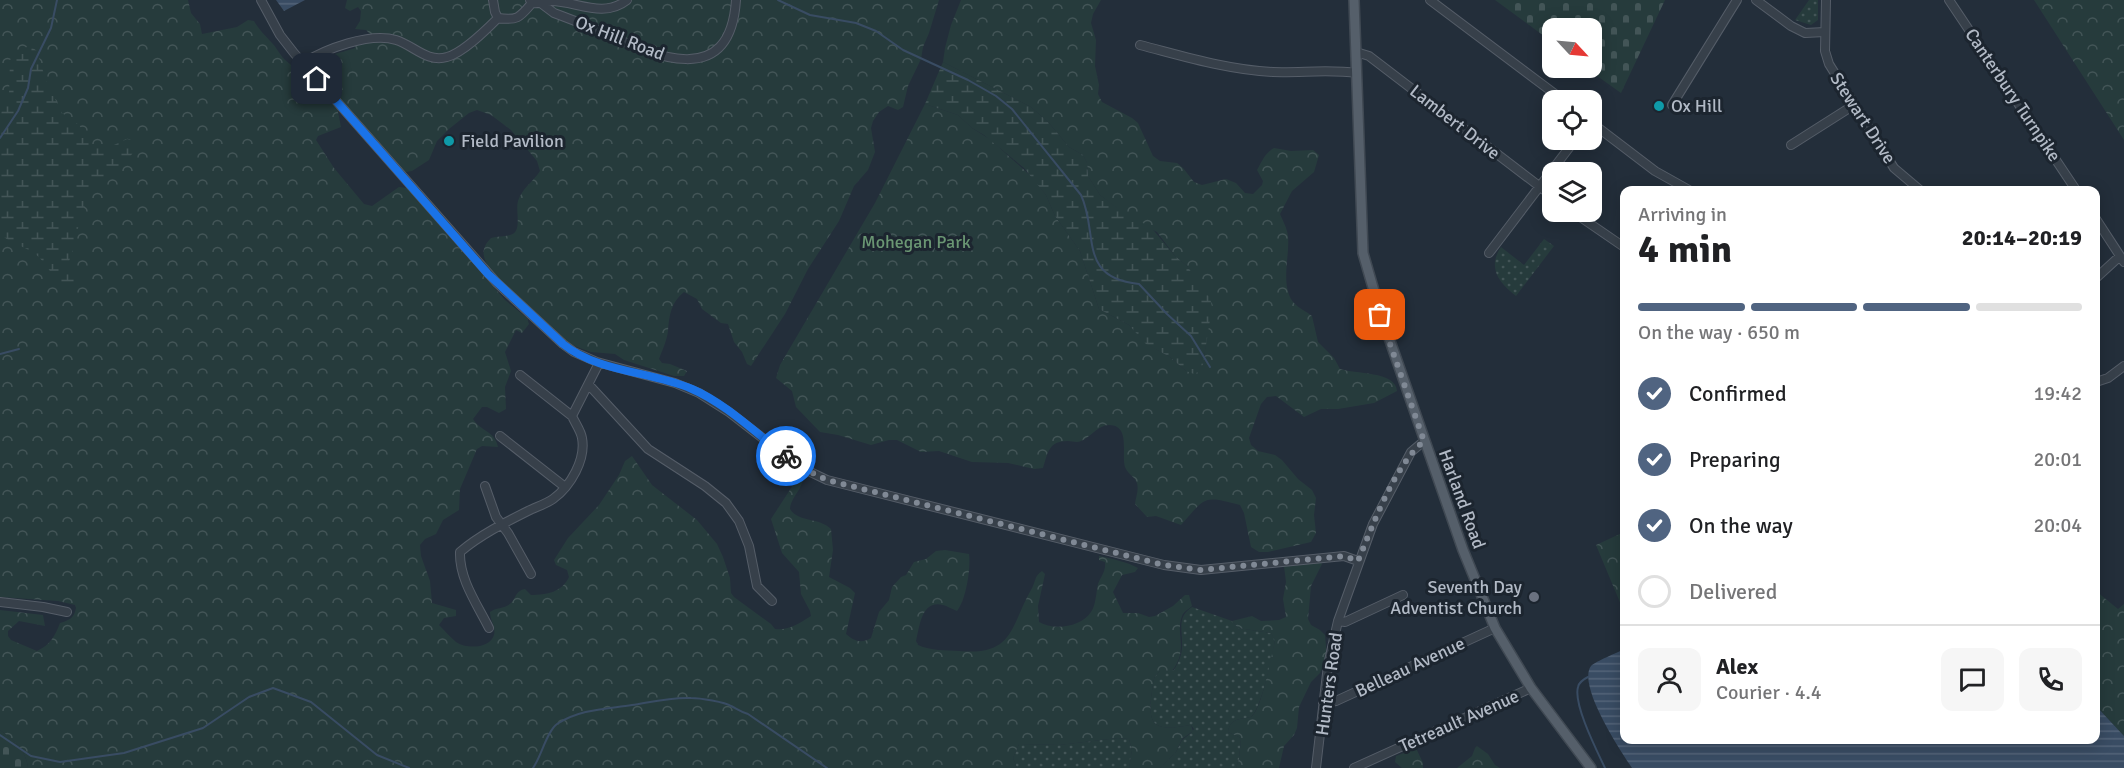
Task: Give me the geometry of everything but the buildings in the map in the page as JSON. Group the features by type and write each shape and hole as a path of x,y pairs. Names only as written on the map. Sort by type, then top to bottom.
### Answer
{"main road":[{"name":"Harland Road","path":"1354,0 1363,253 1380,315 1463,550 1496,628 1532,688 1591,768"}],"street":[{"path":"261,0 280,34 303,63 502,289 567,347 599,363 675,383 696,391 729,412 800,467 827,480 1164,565 1200,570 1344,556 1358,561"},
{"path":"493,0 498,18"},
{"path":"498,18 510,20 518,18 531,1 542,4 549,1 600,9 615,6 627,0"},
{"name":"Ox Hill Road","path":"542,4 554,13 647,52 686,59 711,53 724,42 733,24 736,0"},
{"path":"1430,0 1550,90"},
{"path":"1672,105 1737,0"},
{"path":"1756,0 1791,26 1805,33 1825,32"},
{"name":"Stewart Drive","path":"1826,0 1825,51 1829,64 1894,168 1915,186"},
{"name":"Canterbury Turnpike","path":"1949,0 2073,186"},
{"path":"303,63 317,54 362,40 380,38 398,40 429,57 445,58 460,51 498,18"},
{"path":"1140,45 1234,68 1273,72 1338,70 1357,73"},
{"name":"Lambert Drive","path":"1356,52 1369,56 1542,189"},
{"path":"1791,144 1854,105"},
{"path":"1602,131 1655,171 1682,186"},
{"path":"1489,253 1567,150"},
{"path":"1588,222 1620,244"},
{"path":"2100,225 2122,259 2100,275"},
{"path":"572,416 599,363"},
{"path":"2100,381 2108,378 2124,366"},
{"path":"489,628 464,579 459,564 460,552 471,542 553,499 566,487 576,472 582,453 582,437 572,416 520,375"},
{"path":"589,385 648,449 705,486 726,503 739,521 749,546 757,586 772,601"},
{"path":"500,436 566,487"},
{"name":"Hunters Road","path":"1316,768 1328,665 1338,621 1373,525 1412,452 1424,441"},
{"path":"485,486 496,517 508,533 531,574"},
{"path":"1338,621 1346,622 1402,595"},
{"path":"0,602 43,606 67,612"},
{"name":"Belleau Avenue","path":"1323,703 1335,701 1496,628"},
{"name":"Tetreault Avenue","path":"1354,768 1532,688"}],"green space":[{"path":"0,0 188,0 191,13 200,24 202,34 237,27 248,20 254,21 283,58 310,79 318,90 320,99 331,100 337,107 341,127 318,136 316,140 334,168 364,204 372,206 399,187 407,188 505,300 527,318 529,324 522,333 516,330 505,352 511,371 505,387 506,409 499,413 482,407 473,419 491,434 498,447 482,446 477,449 460,489 459,510 443,520 436,534 425,539 420,545 421,556 430,581 432,603 456,610 456,616 444,618 439,625 456,642 471,647 488,643 494,635 490,612 510,604 522,590 525,589 531,595 548,593 558,589 566,582 569,577 567,570 556,565 554,560 568,538 599,505 619,475 625,461 632,456 652,485 697,520 717,544 730,578 731,593 734,597 775,629 785,629 798,624 811,616 810,611 801,594 799,572 782,553 771,519 795,482 794,476 797,470 803,475 803,480 790,509 799,516 826,525 831,529 833,550 829,577 855,593 846,634 858,641 871,638 879,612 889,600 892,587 906,575 914,562 926,559 936,551 945,550 969,554 969,567 965,592 957,611 945,605 936,604 926,610 920,622 916,641 918,645 933,649 977,651 990,649 1000,644 1008,636 1036,577 1042,571 1045,574 1038,606 1039,622 1059,627 1081,621 1093,609 1098,584 1104,571 1105,562 1099,560 1099,556 1138,568 1135,572 1122,575 1113,592 1123,613 1155,616 1173,606 1185,595 1189,595 1192,606 1185,611 1180,623 1180,656 1172,671 1160,671 1154,678 1151,713 1156,725 1170,728 1191,725 1193,731 1182,739 1176,752 1160,768 1129,768 1132,750 1129,739 1118,738 1059,745 1019,744 1013,758 1017,768 28,768 25,756 18,746 0,730 0,610 43,615 45,626 19,621 8,631 11,640 37,651 49,643 60,623 71,618 76,608 75,605 58,601 0,597"},
{"path":"347,0 939,0 921,59 908,86 903,107 898,110 888,106 879,112 873,121 871,128 875,152 868,170 854,186 839,221 808,269 785,314 751,366 747,364 742,352 734,342 728,324 721,323 702,309 697,299 684,292 676,300 672,310 667,338 659,359 662,363 687,371 684,376 674,376 624,360 615,354 591,352 567,342 489,268 484,256 485,245 491,238 514,233 517,226 517,205 520,196 540,171 537,161 511,130 491,115 477,110 469,113 437,141 429,160 412,171 406,172 400,169 315,73 314,68 322,60 355,48 356,43 366,41 370,34 366,30 355,29 360,21 361,11 358,7 350,11 345,8"},
{"name":"Mohegan Park","path":"961,0 1101,0 1091,23 1096,40 1095,66 1099,85 1098,94 1102,102 1138,123 1153,156 1160,161 1177,163 1194,182 1202,185 1226,179 1236,183 1245,193 1253,194 1263,181 1257,170 1266,155 1274,148 1291,151 1313,150 1319,155 1314,172 1292,191 1280,214 1288,236 1286,278 1289,295 1295,304 1312,316 1318,342 1334,358 1340,369 1373,374 1390,380 1397,391 1374,403 1338,409 1321,409 1304,417 1276,396 1267,397 1261,404 1249,438 1251,445 1258,451 1275,455 1282,460 1298,479 1312,490 1316,498 1314,515 1316,533 1311,542 1259,552 1251,547 1244,513 1240,505 1218,500 1201,504 1181,525 1156,516 1147,517 1135,504 1137,484 1125,467 1123,435 1116,426 1101,427 1079,442 1056,443 1050,449 1043,468 1034,469 1008,463 972,462 939,451 921,452 897,440 871,445 820,432 796,407 792,391 776,378 780,365 875,203 925,104 958,115 972,128 991,140 1033,178 1046,195 1055,216 1080,251 1099,309 1129,325 1147,344 1170,357 1186,371 1204,358 1207,335 1194,277 1187,266 1175,256 1157,232 1131,219 1100,195 1088,176 1087,163 1083,155 1069,147 1049,123 1031,107 943,62 951,25"},
{"path":"1495,0 1665,0 1621,93 1600,78 1602,78 1602,18 1542,18 1542,35"},
{"path":"1809,0 1818,0 1818,20 1811,25 1795,20"},
{"path":"2034,0 2124,0 2124,140"},
{"path":"30,46 37,51 46,81 62,113 79,125 92,144 103,150 127,139 136,141 132,154 121,168 92,190 81,214 68,264 77,283 71,290 56,279 34,253 0,234 0,115 9,95 10,60 18,50"},
{"path":"943,62 1031,107 1049,123 1069,147 1083,155 1087,163 1088,176 1100,195 1131,218 1150,226 1175,256 1187,266 1210,298 1212,307 1200,371 1194,374 1186,371 1170,357 1146,344 1129,325 1099,309 1080,251 1055,216 1046,195 1024,168 958,115 925,104"},
{"path":"1544,239 1554,246 1516,296 1497,275 1495,262 1497,255 1501,247 1524,265"},
{"path":"1620,534 1620,602 1596,545"},
{"path":"1321,562 1311,586 1308,619 1311,625 1325,635 1327,658 1320,673 1311,682 1299,707 1297,728 1284,746 1279,768 1236,768 1241,738 1228,732 1229,727 1240,719 1251,717 1255,712 1262,694 1275,641 1271,633 1238,628 1232,621 1252,616 1261,621 1279,620 1286,617 1283,599 1286,582 1284,566"},
{"path":"2100,594 2118,609 2124,604 2124,736 2100,710"},
{"path":"1192,607 1232,621 1238,628 1271,633 1275,640 1266,681 1255,712 1251,717 1240,719 1229,727 1228,732 1241,738 1236,768 1160,768 1176,752 1182,740 1194,729 1191,725 1162,727 1156,724 1151,713 1153,682 1160,671 1174,670 1182,650 1182,620"},
{"path":"0,730 18,746 25,756 28,768 0,768"},
{"path":"1118,738 1129,739 1132,750 1129,768 1017,768 1013,758 1019,744 1059,745"},
{"path":"1477,746 1488,754 1495,765 1500,768 1457,768 1472,756"},
{"path":"1416,748 1423,768 1402,768 1395,762 1396,756"}],"water":[{"path":"276,0 305,0 284,11"},
{"path":"1620,651 1620,744 2100,744 2100,710 2124,736 2124,768 1632,768 1595,702 1588,675 1594,664"}],"waterway":[{"path":"0,138 18,111 28,88 31,69 51,28 57,0"},
{"path":"778,0 810,15 856,23 876,31 903,50 968,80 996,96 1012,109 1081,195 1086,209 1093,252 1098,263 1106,273 1119,280 1139,284 1191,336 1210,367"},
{"path":"0,354 19,349"},
{"path":"1588,677 1579,685 1577,695 1587,728 1605,768"},
{"path":"0,735 31,756 60,762 124,753 203,728 249,697 273,688 311,702 377,755 409,768"},
{"path":"533,768 553,727 566,719 593,710 684,698 718,702 748,714 827,768"}],"way so far":[{"path":"786,456 800,467 827,480 1164,565 1200,570 1344,556 1358,561 1394,484 1412,452 1424,441 1380,315"}],"place":[{"name":"Ox Hill","path":"1659,106"},
{"name":"Field Pavilion","path":"449,141"},
{"name":"Seventh Day Adventist Church","path":"1534,597"}],"route":[{"path":"317,79 488,274 563,344 574,352 597,362 675,383 702,394 786,456"}]}
